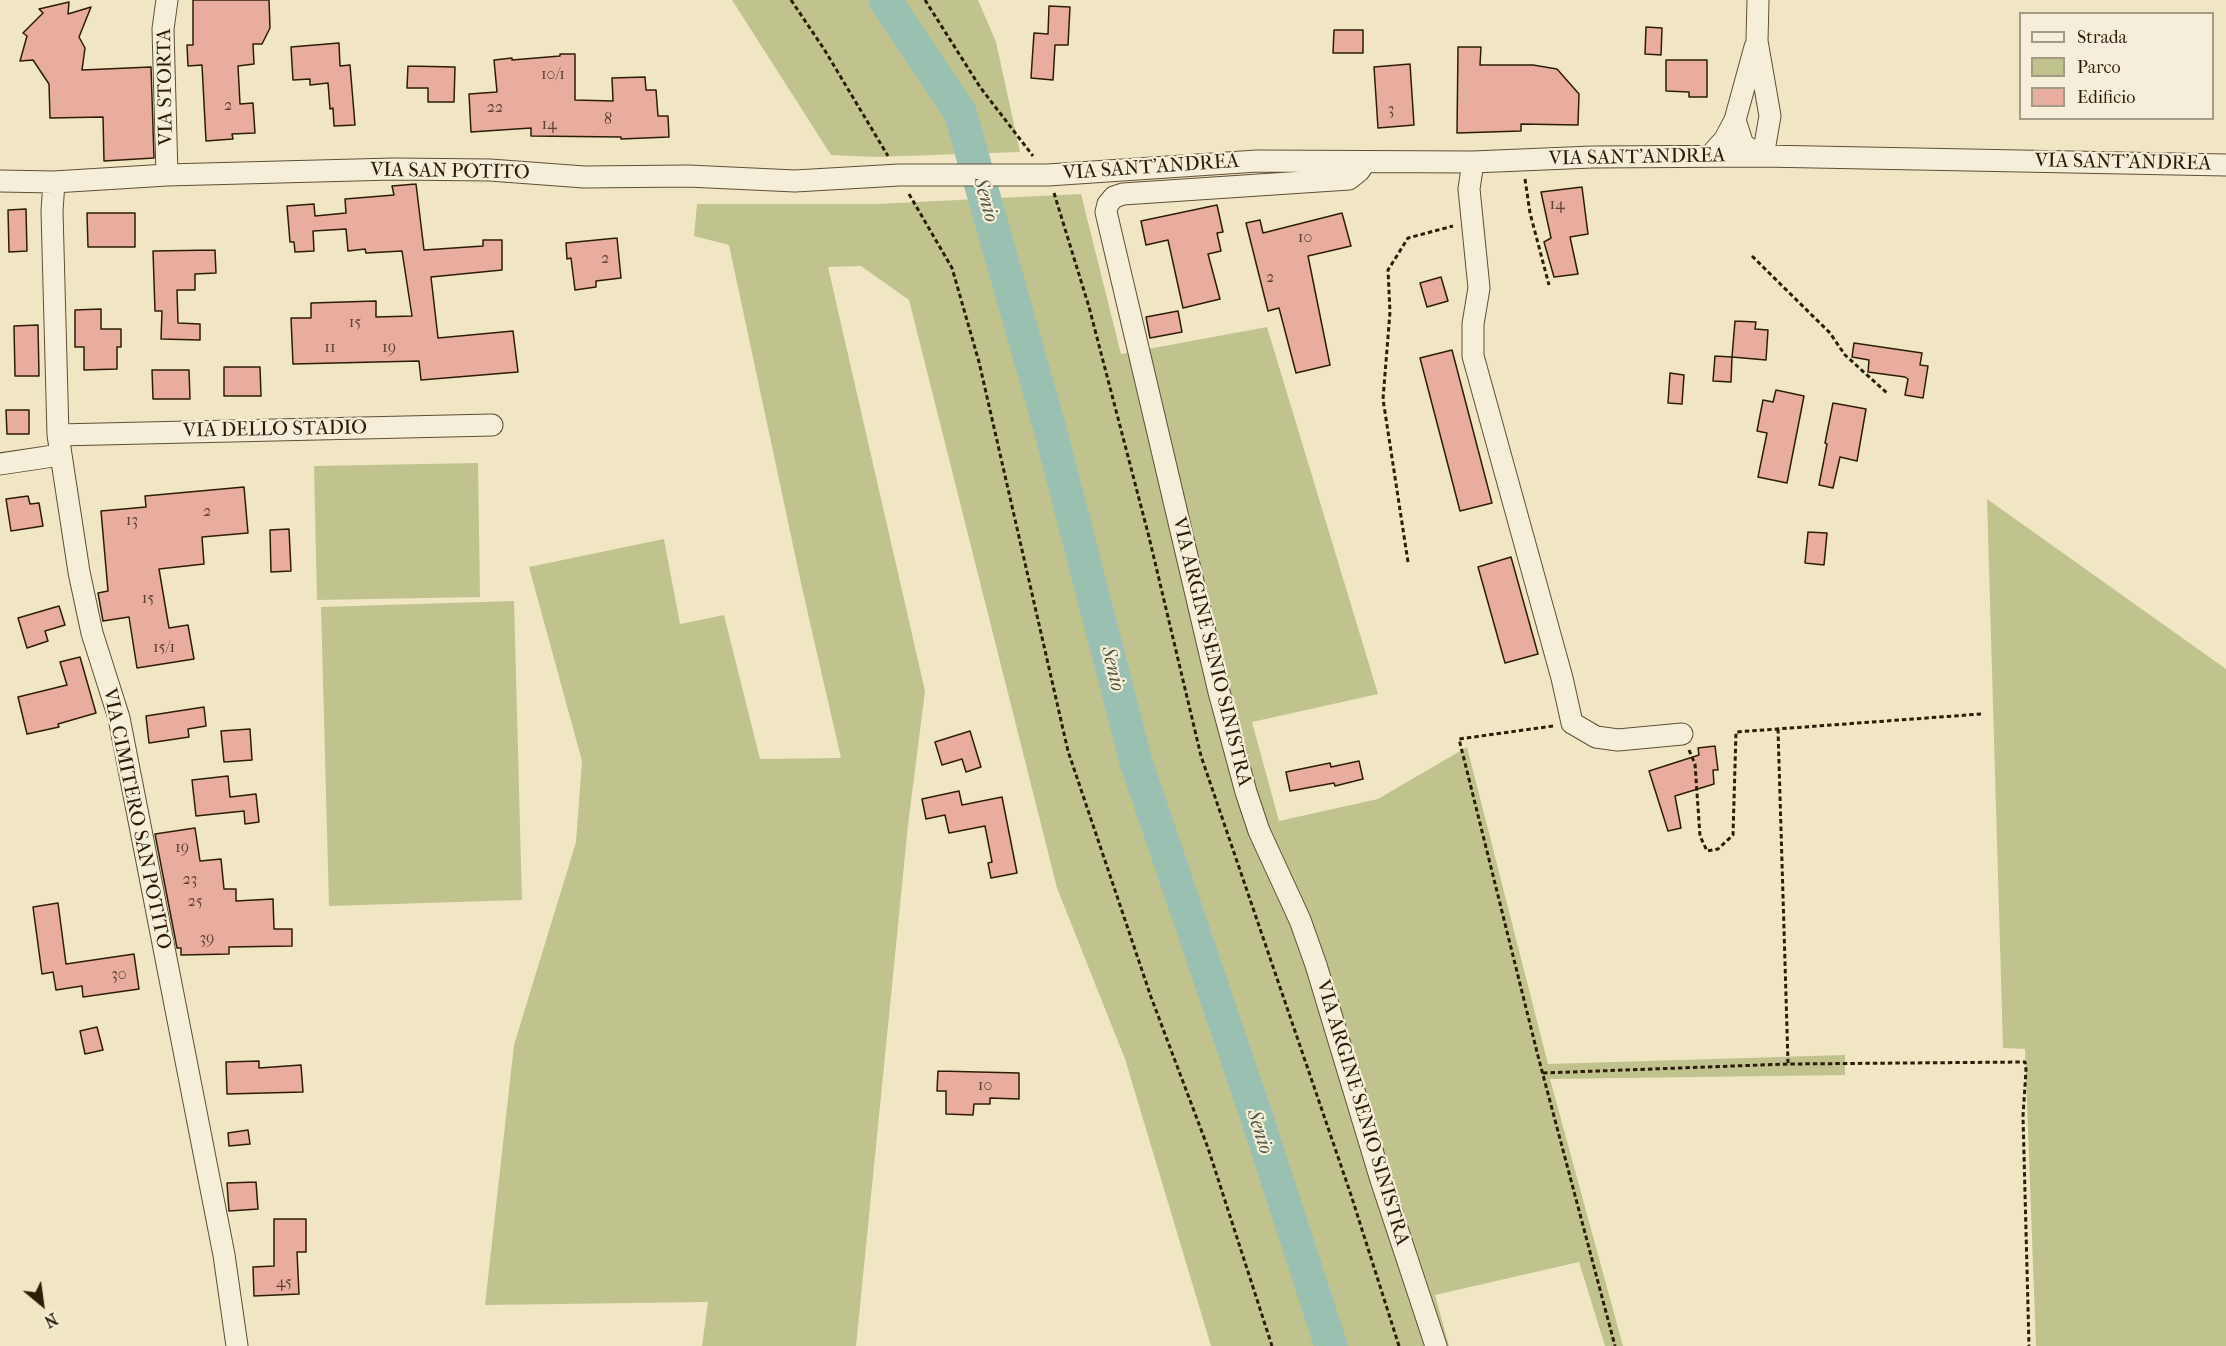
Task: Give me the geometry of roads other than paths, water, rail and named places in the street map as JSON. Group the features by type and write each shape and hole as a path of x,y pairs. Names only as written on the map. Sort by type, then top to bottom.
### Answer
{"street":[{"name":"VIA STORTA","path":"167,0 163,29 167,175"},
{"path":"1758,0 1757,41 1770,116 1784,141 1801,158"},
{"path":"1710,156 1725,139 1735,120 1757,41"},
{"path":"1735,120 1743,145 1763,156 1770,116"},
{"name":"VIA SANT'ANDREA","path":"899,175 1048,175 1257,161 1473,162 1710,156 2226,165"},
{"name":"VIA ARGINE SENIO SINISTRA","path":"1365,162 1349,179 1123,194 1114,197 1108,204 1106,212 1219,692 1246,792 1259,831 1300,920 1316,965 1381,1180 1436,1346"},
{"path":"1473,162 1469,189 1479,288 1473,324 1473,356 1562,678 1572,723 1596,737 1618,740 1682,734"},
{"name":"VIA SAN POTITO","path":"0,181 54,182 167,175 405,170 490,170 584,177 688,176 795,181 899,175"},
{"name":"VIA CIMITERO SAN POTITO","path":"54,182 52,211 59,445 79,572 92,633 119,718 144,840 224,1255 237,1346"},
{"name":"VIA DELLO STADIO","path":"0,464 59,445 492,425"}],"waterway":[{"name":"Senio","path":"885,0 960,112 1050,429 1136,762 1257,1118 1331,1346"}]}
